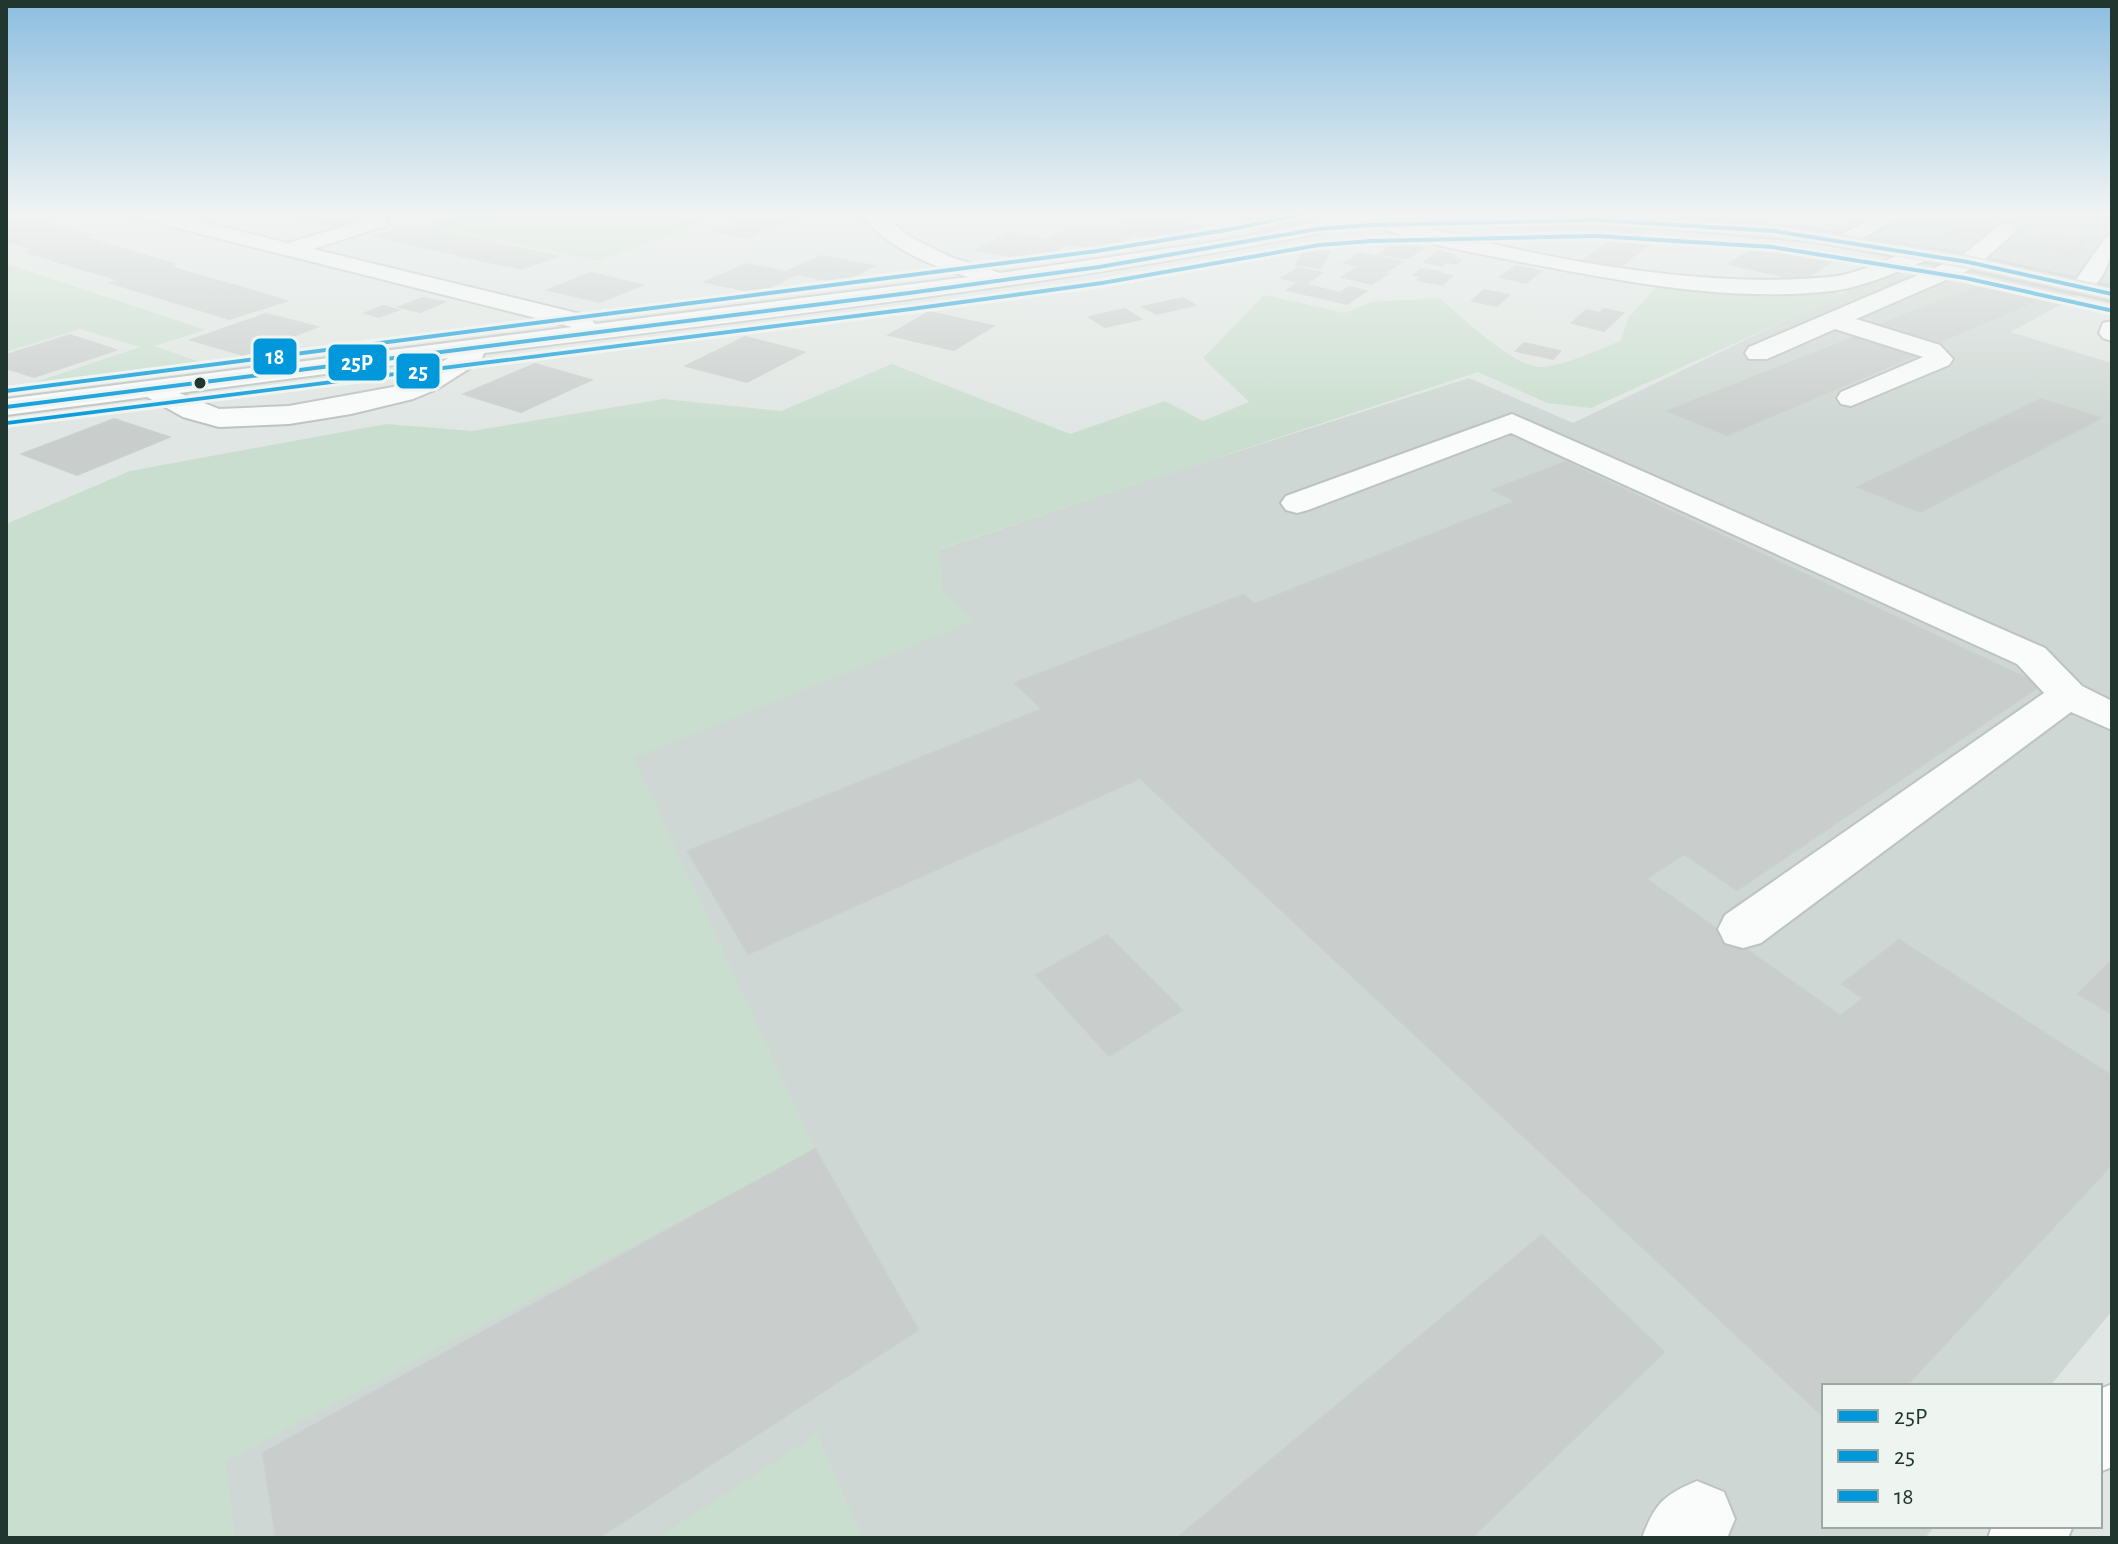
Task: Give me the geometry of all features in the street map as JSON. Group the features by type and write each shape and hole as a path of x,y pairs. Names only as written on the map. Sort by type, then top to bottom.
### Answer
{"main road":[{"path":"2069,284 2112,294"}],"street":[{"path":"431,284 580,321 587,327 588,334"},
{"path":"909,293 918,284"},
{"path":"6,407 974,284"},
{"path":"1123,284 1132,290"},
{"path":"1758,353 1917,284"},
{"path":"1833,320 1931,350 1940,359 1851,398"},
{"path":"152,388 198,412 220,418 255,418 389,399 418,388 489,347"},
{"path":"1297,503 1512,423 2031,656 2068,695 2112,717"},
{"path":"1743,929 2068,695"}],"shaded area":[{"path":"1862,284 2032,284 2079,295 2010,332 2112,363 2112,1311 2052,1384 1822,1384 1822,1528 1933,1528 1925,1538 6,1538 6,866 416,722 1182,469 1469,378 1573,423"}],"green space":[{"path":"6,284 67,284 206,330 154,346 203,363 15,389 140,347 80,329 6,352"},
{"path":"1659,284 1819,285 1842,295 1591,408 1547,403 1478,372 939,549 943,590 974,621 634,758 815,1149 226,1461 235,1538 6,1538 6,524 130,471 386,424 472,431 663,399 781,411 892,364 1070,434 1165,401 1203,421 1249,402 1203,358 1264,295 1345,313 1371,302 1439,298 1504,351 1532,366 1543,367 1573,360 1621,341 1628,318"},
{"path":"817,1434 863,1538 658,1538"}],"building":[{"path":"114,284 180,284 147,294"},
{"path":"180,284 230,284 244,288 187,306 147,294"},
{"path":"563,284 642,285 600,302 548,290"},
{"path":"715,284 776,284 758,293"},
{"path":"1302,284 1340,293 1349,287 1366,291 1347,304 1287,290"},
{"path":"1985,284 2012,284 2052,294 1931,345 1874,327"},
{"path":"244,288 286,301 229,319 187,306"},
{"path":"1484,290 1509,295 1497,306 1472,301"},
{"path":"423,298 444,302 420,312 399,307"},
{"path":"1182,298 1195,305 1156,314 1143,307"},
{"path":"383,306 398,310 379,317 365,313"},
{"path":"1125,309 1141,319 1105,327 1089,317"},
{"path":"1604,309 1623,313 1604,331 1572,323 1586,310 1600,313"},
{"path":"929,312 993,326 954,350 889,335"},
{"path":"266,314 317,327 243,355 191,340"},
{"path":"1866,333 1925,351 1727,435 1667,411"},
{"path":"70,335 116,350 34,377 6,368 6,355"},
{"path":"745,337 804,352 747,382 686,366"},
{"path":"1524,343 1560,351 1553,359 1516,351"},
{"path":"535,364 591,380 521,412 464,394"},
{"path":"2041,399 2101,418 1920,512 1858,487"},
{"path":"114,419 169,437 77,475 22,454"},
{"path":"1565,462 2041,685 1737,890 1684,854 1646,879 1841,1016 1863,998 1842,984 1899,940 2112,1076 2112,1164 1908,1384 1822,1384 1822,1415 1140,778 748,954 688,851 1042,709 1015,683 1243,595 1255,604 1516,501 1493,490"},
{"path":"1107,935 1182,1010 1109,1056 1036,975"},
{"path":"2112,960 2112,1014 2078,994"},
{"path":"815,1149 918,1330 598,1538 276,1538 263,1453"},
{"path":"1542,1235 1664,1352 1471,1538 1177,1538"}],"transit line":[{"name":"18","path":"6,391 839,284"},
{"name":"25P","path":"6,407 974,284"},
{"name":"25","path":"8,423 1094,284"},
{"name":"25","path":"1992,284 2109,310"},
{"name":"25P","path":"2067,284 2112,294"}]}
